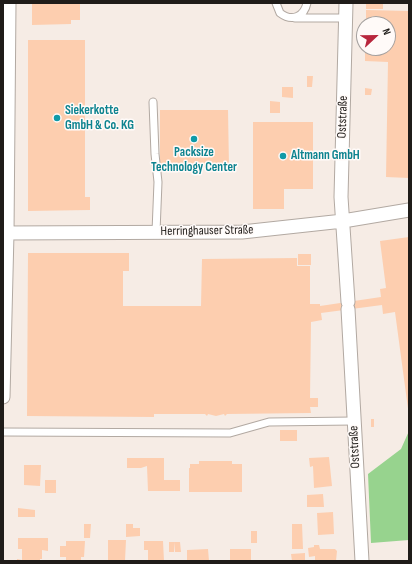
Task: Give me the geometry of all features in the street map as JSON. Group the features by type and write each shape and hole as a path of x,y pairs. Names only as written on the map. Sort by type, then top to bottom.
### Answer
{"street":[{"path":"3,397 6,40 9,3"},
{"name":"Oststraße","path":"346,3 342,164 343,221 362,561"},
{"name":"Herringhauser Straße","path":"5,233 242,232 343,221 409,210"}],"lane":[{"path":"276,3 280,13 290,18 346,18"},
{"path":"295,18 303,13 307,3"},
{"path":"153,102 155,154 158,182 156,232"},
{"path":"3,432 230,433 269,422 354,421"}],"green space":[{"path":"409,431 409,540 371,543 368,474 401,449"}],"building":[{"path":"32,3 80,3 80,20 71,20 71,24 32,25"},
{"path":"366,3 383,3 383,9 366,9"},
{"path":"366,10 409,11 409,178 386,177 388,62 365,61 365,56 396,56 396,16 366,16"},
{"name":"Siekerkotte GmbH & Co. KG","path":"28,40 85,40 85,197 90,197 90,210 28,211"},
{"path":"307,76 313,76 312,87 307,87"},
{"path":"282,87 293,87 293,98 282,97"},
{"path":"365,88 372,89 371,95 365,95"},
{"path":"270,101 280,102 280,113 270,113"},
{"name":"Packsize Technology Center","path":"160,110 228,110 229,167 160,168"},
{"name":"Altmann GmbH","path":"253,122 313,122 313,189 284,189 284,209 253,209"},
{"path":"409,237 409,416 395,312 383,314 382,305 321,313 322,320 311,322 310,398 318,398 318,407 310,407 311,413 227,414 225,416 224,414 216,416 208,414 207,416 205,414 154,414 154,417 27,416 28,253 129,253 129,271 123,271 123,306 201,306 202,259 297,258 297,266 310,266 310,304 320,304 320,306 381,297 380,289 386,288 380,241"},
{"path":"298,254 311,254 311,265 298,265"},
{"path":"371,419 374,419 374,427 371,427"},
{"path":"280,430 297,430 297,441 280,441"},
{"path":"329,457 332,486 314,488 313,466 310,467 309,458"},
{"path":"127,458 164,458 164,480 180,480 180,491 148,491 147,466 141,468 127,468"},
{"path":"199,461 232,461 232,464 242,464 242,492 189,492 190,464 199,464"},
{"path":"24,465 41,465 40,486 24,485"},
{"path":"45,480 56,480 56,493 45,493"},
{"path":"323,494 324,507 307,507 307,495"},
{"path":"18,508 35,510 35,517 18,517"},
{"path":"333,512 334,534 318,535 317,513"},
{"path":"84,524 91,524 90,538 84,538"},
{"path":"126,524 133,524 133,528 140,528 140,536 126,537"},
{"path":"292,524 302,524 303,549 292,549"},
{"path":"251,531 257,531 257,543 251,543"},
{"path":"18,538 48,538 48,551 42,550 42,559 40,559 40,561 17,561 17,559 22,560 22,549 18,549"},
{"path":"108,540 126,540 125,561 108,561"},
{"path":"66,541 85,541 84,557 81,557 81,561 66,561 66,557 60,557 60,546 66,546"},
{"path":"144,541 163,541 164,561 148,561 148,550 144,550"},
{"path":"169,542 175,542 174,552 169,552"},
{"path":"175,542 180,542 181,552 175,552"},
{"path":"314,545 319,545 320,549 335,549 337,551 336,561 315,561 315,556 309,557 308,548 314,547"},
{"path":"208,549 209,561 187,561 187,550"},
{"path":"230,549 251,549 251,561 230,561"},
{"path":"305,553 305,561 292,561 291,554"}],"place":[{"name":"Siekerkotte GmbH & Co. KG","path":"57,118"},
{"name":"Packsize Technology Center","path":"194,139"},
{"name":"Altmann GmbH","path":"283,156"}]}
